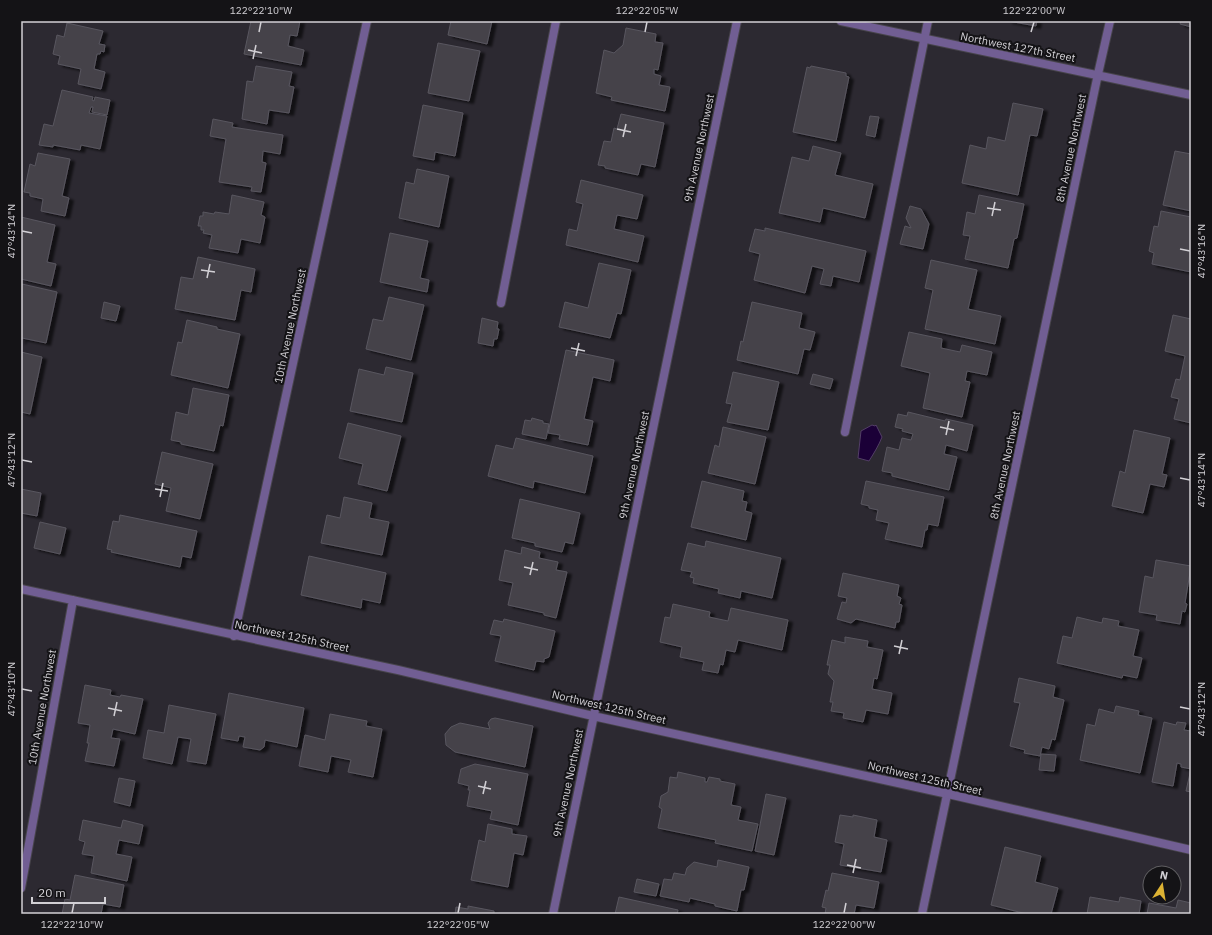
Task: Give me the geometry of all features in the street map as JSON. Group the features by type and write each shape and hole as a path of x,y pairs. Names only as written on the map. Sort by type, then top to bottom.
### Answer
{"street":[{"name":"10th Avenue Northwest","path":"234,636 367,21"},
{"path":"501,303 556,21"},
{"name":"9th Avenue Northwest","path":"552,914 737,21"},
{"name":"Northwest 127th Street","path":"841,21 1098,74 1191,95"},
{"path":"845,432 928,21"},
{"name":"8th Avenue Northwest","path":"922,914 1110,21"},
{"name":"Northwest 125th Street","path":"21,589 234,636 398,670 593,716 948,794 1191,850"},
{"name":"10th Avenue Northwest","path":"21,888 73,600"}],"shaded area":[{"path":"872,425 876,425 882,437 869,461 858,458 861,431"}],"building":[{"path":"251,21 300,21 297,36 290,35 288,46 304,50 301,65 244,54"},
{"path":"451,21 492,21 487,44 448,35"},
{"path":"1008,21 1037,21 1036,26"},
{"path":"1181,21 1191,21 1191,27 1180,24"},
{"path":"67,23 103,31 99,44 105,45 104,52 101,51 100,54 97,54 94,69 105,72 101,89 78,84 81,69 58,64 60,56 53,54 57,35 64,37"},
{"path":"626,28 656,34 655,42 663,43 658,70 654,69 654,74 661,76 659,85 670,87 665,111 611,100 612,97 596,93 604,50 614,53 623,45"},
{"path":"438,43 480,51 469,101 428,93"},
{"path":"256,66 292,72 289,86 294,87 289,113 269,110 267,124 242,119 247,81 253,82"},
{"path":"811,66 846,73 846,76 849,77 836,141 793,132 807,67 810,68"},
{"path":"62,90 93,97 92,100 94,101 95,97 110,100 107,115 92,112 93,107 91,107 89,113 107,116 100,149 81,145 80,150 53,145 53,147 39,145 44,124 53,126"},
{"path":"1013,103 1043,109 1037,136 1030,135 1018,195 962,183 970,145 986,149 988,137 1005,141"},
{"path":"423,105 463,113 455,156 435,152 434,160 413,156"},
{"path":"621,114 664,123 655,167 641,164 638,175 605,168 605,166 598,165 604,141 611,142 614,128 617,129"},
{"path":"870,116 879,117 875,137 866,135"},
{"path":"213,119 233,123 232,127 283,135 280,154 263,151 262,162 266,163 261,192 251,191 252,187 219,182 226,139 210,136"},
{"path":"813,146 841,153 835,175 873,184 865,218 823,208 820,222 779,213 792,157 809,161"},
{"path":"1175,151 1191,154 1191,211 1163,205"},
{"path":"38,153 70,159 62,196 69,198 65,216 41,211 43,199 30,196 30,193 24,192 30,164 35,166"},
{"path":"417,169 449,176 439,227 399,218 406,182 414,184"},
{"path":"581,180 643,195 637,219 617,215 614,229 644,236 638,262 566,245 569,229 577,231 583,204 576,202"},
{"path":"232,195 264,202 261,215 265,217 260,243 241,239 238,253 209,248 212,235 203,233 204,230 201,230 201,226 198,226 200,216 203,216 203,212 229,214"},
{"path":"979,195 1024,204 1017,238 1014,239 1008,268 965,259 970,236 963,235 967,212 975,214"},
{"path":"910,206 921,209 929,224 923,249 900,244 905,226 911,228 906,218"},
{"path":"1161,211 1191,217 1191,272 1152,264 1154,253 1149,251 1154,226 1158,227"},
{"path":"21,217 55,225 47,262 56,264 51,286 21,279"},
{"path":"765,228 866,251 859,282 833,276 831,286 820,284 824,269 812,266 805,293 754,280 760,254 749,251 755,229 765,231"},
{"path":"390,233 428,241 420,278 429,280 427,292 380,282"},
{"path":"198,257 255,269 251,292 241,290 235,320 175,309 181,277 193,279"},
{"path":"931,260 977,270 968,309 1001,316 995,344 925,329 933,290 925,288"},
{"path":"599,263 631,270 621,314 617,313 610,338 559,327 565,302 588,308"},
{"path":"22,284 57,292 46,343 22,338 21,342"},
{"path":"389,297 424,305 411,360 366,349 373,319 383,321"},
{"path":"104,302 120,306 116,321 101,318"},
{"path":"752,302 802,313 799,328 815,332 810,350 804,349 798,374 737,360 741,341 743,342"},
{"path":"1173,315 1191,319 1191,423 1174,419 1179,399 1171,397 1176,379 1180,380 1185,356 1165,351"},
{"path":"482,318 498,322 497,329 499,329 497,339 494,339 493,346 478,343"},
{"path":"187,320 240,334 228,388 171,375 178,342 182,343"},
{"path":"909,332 942,339 941,348 960,352 962,345 992,352 987,375 967,371 965,381 970,382 962,417 923,408 930,373 901,366"},
{"path":"566,350 614,360 610,381 593,377 584,419 593,421 588,445 559,439 560,435 548,433"},
{"path":"21,352 42,357 30,414 21,412"},
{"path":"386,367 413,373 402,422 350,411 359,369 384,375"},
{"path":"733,372 779,382 768,430 727,422 732,404 726,403"},
{"path":"813,374 833,379 830,389 810,384"},
{"path":"193,388 229,395 223,426 220,425 214,451 181,444 181,442 171,440 176,412 188,415"},
{"path":"908,412 945,421 946,419 973,425 967,451 946,445 944,454 957,457 949,490 892,476 892,473 882,471 887,447 899,450 902,438 911,440 913,434 895,427 898,414 907,416"},
{"path":"532,418 549,424 546,439 522,434 525,420 531,421"},
{"path":"348,423 401,436 387,491 358,484 363,464 339,458"},
{"path":"723,427 766,437 755,484 708,473 715,445 719,447"},
{"path":"1134,430 1170,438 1162,474 1167,475 1164,487 1150,484 1143,513 1112,506 1120,471 1125,473"},
{"path":"516,438 593,456 585,493 534,481 533,488 488,476 496,445 513,449"},
{"path":"162,452 213,464 200,519 166,511 171,488 155,484"},
{"path":"702,481 744,491 742,501 747,502 745,511 752,513 746,540 691,527"},
{"path":"866,481 944,497 938,526 928,524 927,530 925,530 922,547 885,539 889,523 876,520 878,510 861,504"},
{"path":"21,489 41,493 37,516 21,513"},
{"path":"344,497 372,503 369,518 389,522 382,555 321,543 327,515 340,518"},
{"path":"520,499 580,513 573,544 565,542 562,552 535,546 535,543 512,538"},
{"path":"120,515 197,531 191,558 182,556 180,567 111,552 112,550 107,549 113,521 119,522"},
{"path":"40,522 66,528 60,554 34,548"},
{"path":"706,541 781,558 772,598 741,591 740,598 718,593 719,589 693,583 694,578 690,577 692,572 681,570 688,543 705,547"},
{"path":"522,547 540,552 539,558 558,562 556,570 567,572 556,618 544,615 544,613 508,605 513,583 499,580 505,550 521,554"},
{"path":"309,556 386,573 380,603 362,599 361,608 301,595"},
{"path":"1156,560 1191,566 1185,603 1187,604 1185,612 1182,611 1180,624 1156,620 1157,615 1139,612 1145,576 1153,578"},
{"path":"843,573 899,585 897,596 901,598 899,604 902,605 899,622 896,622 895,628 856,619 851,623 837,619 842,602 846,603 847,598 838,596"},
{"path":"673,604 710,612 709,617 728,621 731,608 788,620 782,650 738,640 735,652 726,650 723,665 720,664 718,673 702,670 704,662 680,657 682,647 660,642 665,617 670,618"},
{"path":"1077,617 1102,623 1103,618 1119,621 1118,626 1139,630 1133,656 1142,658 1137,678 1123,675 1122,678 1057,663 1063,636 1072,638"},
{"path":"504,619 555,631 549,657 544,659 544,662 536,661 534,670 495,661 501,636 490,634 494,620 503,622"},
{"path":"845,637 868,641 867,647 883,650 877,679 874,678 872,689 892,693 888,714 866,710 863,722 843,718 844,713 831,711 833,702 830,702 834,681 828,674 830,665 827,665 832,640 845,643"},
{"path":"1019,678 1055,686 1053,697 1064,700 1055,740 1052,739 1049,749 1042,747 1040,756 1024,753 1025,750 1010,746 1020,703 1014,702"},
{"path":"85,685 111,690 110,695 120,697 121,695 143,699 135,734 113,729 111,738 120,739 114,766 85,761 89,743 87,743 90,725 78,723"},
{"path":"229,693 304,708 297,747 265,740 264,747 260,750 243,747 245,737 239,736 238,741 221,738"},
{"path":"169,705 216,714 206,764 187,761 191,739 178,737 172,764 143,758 148,730 164,733"},
{"path":"1116,706 1139,711 1138,715 1152,718 1140,773 1080,760 1087,724 1095,726 1099,709 1114,713"},
{"path":"330,714 367,721 366,726 382,729 373,777 348,772 351,760 331,756 328,772 299,766 305,735 325,740"},
{"path":"495,718 533,726 525,767 455,752 446,745 445,734 451,727 460,723 490,729 488,723 491,719"},
{"path":"1164,722 1176,725 1177,722 1186,723 1184,730 1191,731 1191,769 1181,767 1181,764 1177,763 1173,786 1152,782"},
{"path":"1041,754 1056,755 1054,771 1039,770"},
{"path":"475,764 528,774 518,825 490,819 492,811 467,806 470,790 468,790 469,786 458,783 461,769"},
{"path":"1191,769 1191,792 1186,791"},
{"path":"678,772 705,778 705,782 707,782 709,777 735,784 731,805 741,807 738,820 758,824 752,851 715,843 716,840 658,828 662,809 659,807 661,796 668,792 670,777 677,778"},
{"path":"119,778 135,781 130,806 114,802"},
{"path":"766,794 786,798 774,855 755,851"},
{"path":"840,815 853,817 853,815 877,820 874,837 887,840 881,872 840,865 844,844 835,842"},
{"path":"83,820 121,828 123,820 143,825 139,844 119,840 116,854 132,857 127,881 91,873 94,856 82,854 85,842 79,840"},
{"path":"488,824 512,829 512,834 527,836 523,855 514,853 508,887 471,880 479,840 485,842"},
{"path":"1005,847 1041,856 1035,882 1058,888 1051,914 1027,914 991,905"},
{"path":"718,860 749,867 744,890 741,890 737,911 690,898 689,902 660,896 664,879 672,880 674,873 685,875 687,868 694,862 717,867"},
{"path":"832,873 879,882 874,908 856,905 854,914 825,914 826,908 822,907 826,890 828,891"},
{"path":"75,875 124,885 120,907 103,904 101,914 62,914 65,899 70,900"},
{"path":"637,879 659,884 656,896 634,892"},
{"path":"619,897 678,910 677,914 615,914"},
{"path":"1090,897 1119,902 1120,897 1141,901 1139,914 1087,914"},
{"path":"1182,901 1191,903 1191,914 1147,914 1149,905 1160,905 1176,908 1177,905 1182,905"},
{"path":"468,906 494,911 494,914 455,914 456,907 468,909"}]}
